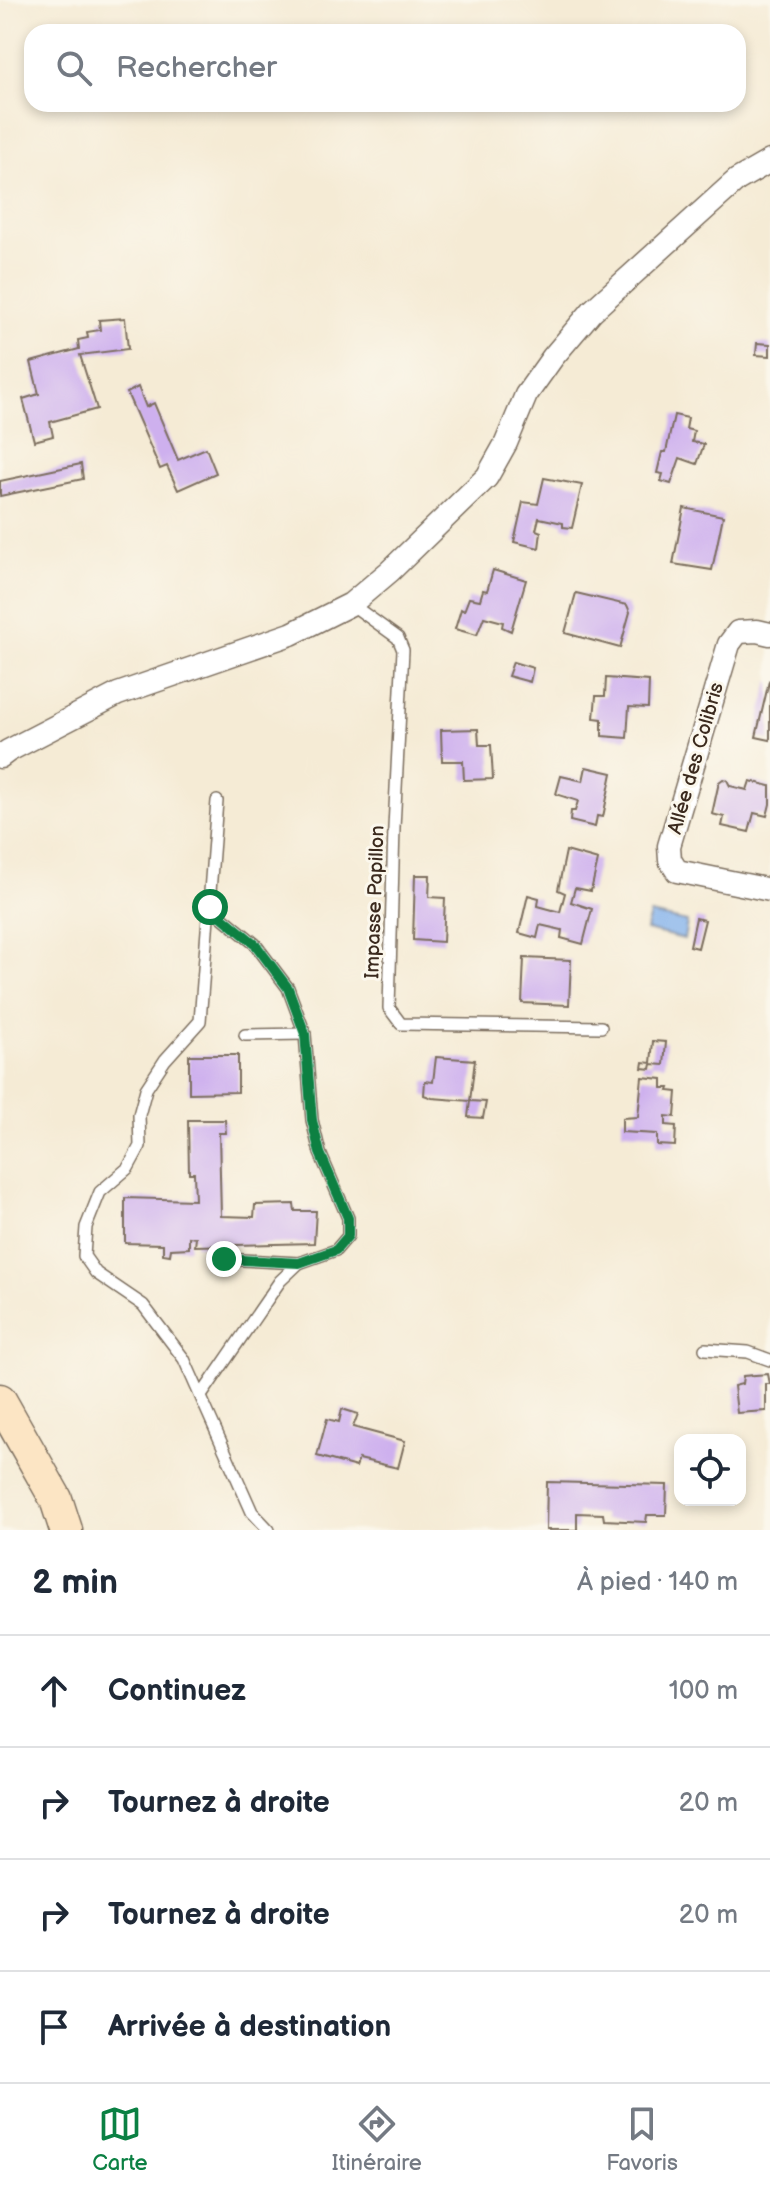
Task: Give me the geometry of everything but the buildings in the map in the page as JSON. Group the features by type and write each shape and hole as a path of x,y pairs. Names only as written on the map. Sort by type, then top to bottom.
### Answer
{"street":[{"path":"0,757 118,694 291,634 351,604 390,571 487,477 506,443 526,395 592,311 737,180 770,161"},
{"name":"Allée des Colibris","path":"770,634 738,632 729,644 669,846 670,860 677,871 770,890"},
{"path":"0,1400 56,1499 66,1530"}],"lane":[{"name":"Impasse Papillon","path":"351,604 398,638 403,650 389,1008 401,1024 601,1027"},
{"path":"217,801 200,1021 165,1060 146,1089 139,1115 140,1146 128,1168 100,1192 86,1227 84,1256 96,1273 143,1305 184,1359 252,1512 269,1530"},
{"path":"210,907 255,944 288,988 305,1034 312,1120 320,1153 348,1218 348,1236 336,1250 299,1263 224,1259"},
{"path":"245,1035 305,1034"},
{"path":"201,1396 280,1281 299,1263"},
{"path":"705,1349 748,1352 770,1360"}],"water":[{"path":"650,914 687,922 684,939 646,930"}],"route":[{"path":"210,907 255,944 288,988 305,1034 312,1120 320,1153 348,1218 348,1236 336,1250 299,1263 224,1259"}]}
